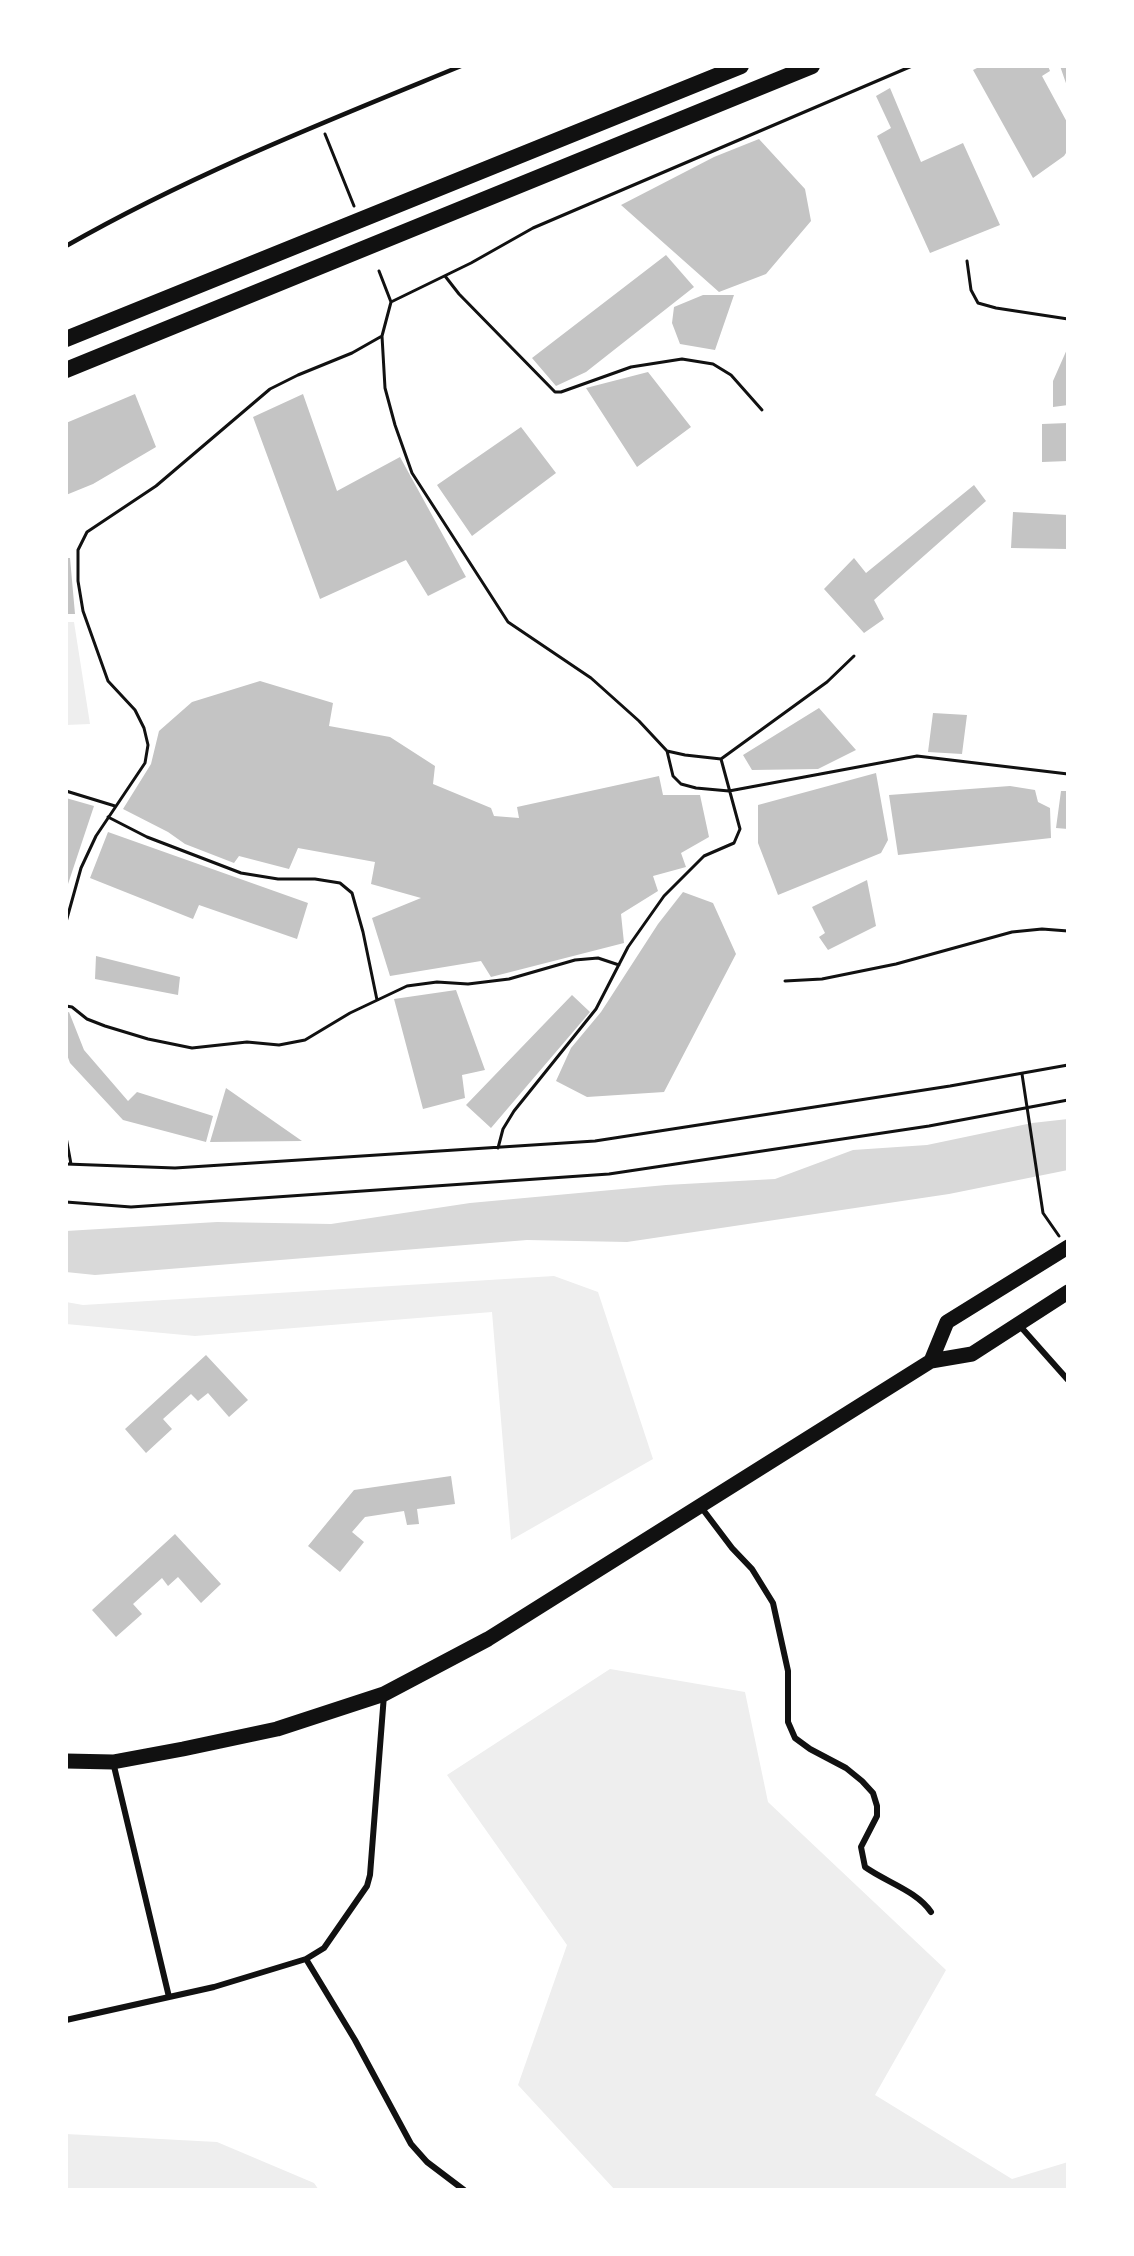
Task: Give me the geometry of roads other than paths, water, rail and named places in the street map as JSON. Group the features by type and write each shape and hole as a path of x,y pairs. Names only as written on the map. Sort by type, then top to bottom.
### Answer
{"highway":[{"path":"66,339 741,66"},
{"path":"66,370 812,66"}],"main road":[{"path":"931,1360 946,1322 1067,1248"},
{"path":"66,1761 113,1762 277,1730 384,1694 488,1639 931,1360 972,1354 1068,1292"}],"street":[{"path":"1019,1325 1068,1380"},
{"path":"700,1506 732,1548 752,1569 773,1603 788,1671 788,1722 795,1738 810,1749 846,1768 873,1793 877,1816 861,1847 865,1867 882,1880 908,1891 926,1904 931,1912"},
{"path":"66,2020 214,1987 306,1959 324,1948 367,1886 384,1694"},
{"path":"113,1762 169,1997"},
{"path":"306,1959 355,2040 411,2144 427,2162 464,2190"}],"lane":[{"path":"66,246 144,203 228,164 461,66"}]}
